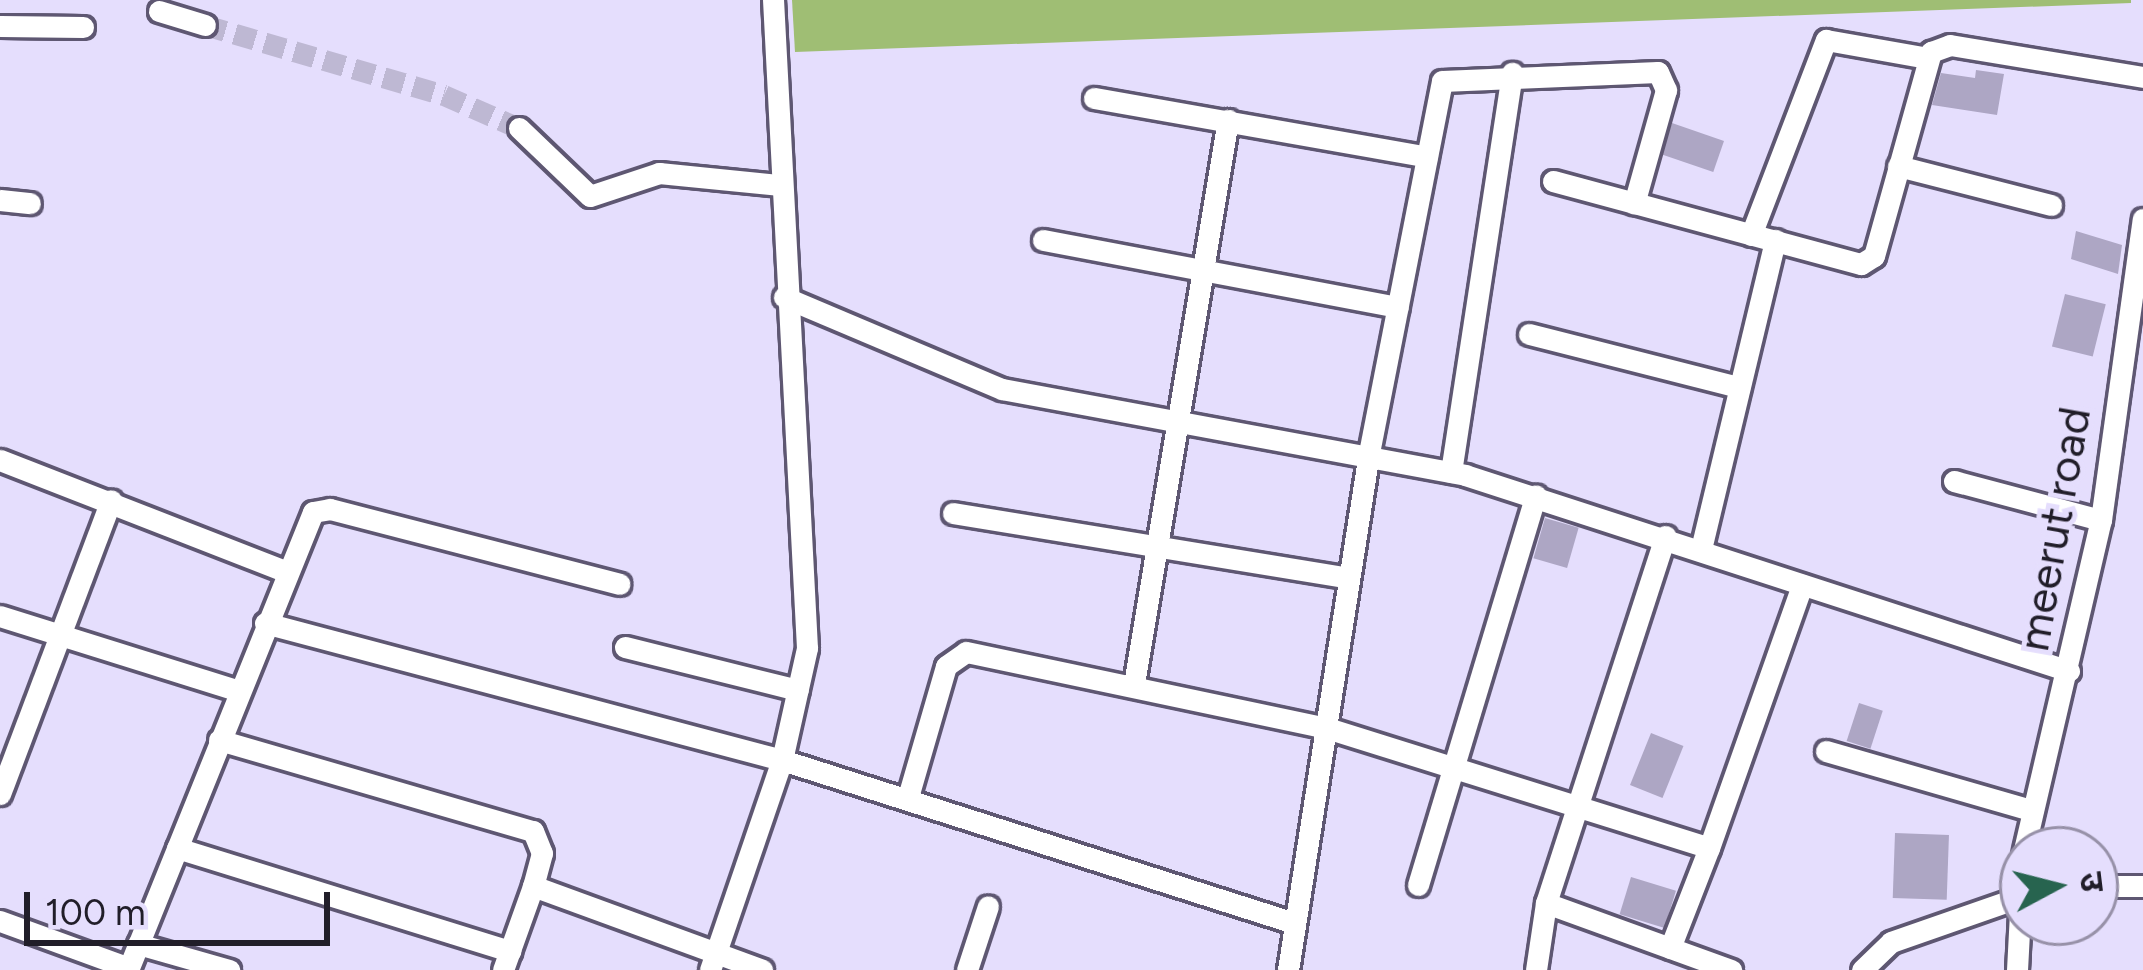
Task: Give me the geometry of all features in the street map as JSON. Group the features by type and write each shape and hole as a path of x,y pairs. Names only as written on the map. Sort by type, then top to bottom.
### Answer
{"street":[{"path":"714,961 782,760 808,626 784,297 772,0"},
{"path":"159,11 205,25"},
{"path":"0,26 83,27"},
{"path":"1751,235 1826,40 1928,58 1950,46 2143,77"},
{"path":"1553,181 1868,262 1928,58"},
{"path":"1288,970 1291,922 1327,728 1369,453 1445,77 1658,72 1666,90 1634,204"},
{"path":"1451,472 1512,73"},
{"path":"1094,98 1427,157"},
{"path":"1134,684 1228,120"},
{"path":"519,128 590,196 659,173 780,184"},
{"path":"1898,166 2051,205"},
{"path":"0,200 30,203"},
{"name":"meerut road","path":"2027,826 2101,520 2143,219"},
{"path":"1043,240 1398,307"},
{"path":"1700,549 1774,240"},
{"path":"784,297 1002,389 1369,453 1451,472 1665,536 2068,671"},
{"path":"1528,334 1739,387"},
{"path":"0,460 284,571"},
{"path":"1954,482 2101,520"},
{"path":"1418,885 1535,495"},
{"path":"0,794 7,752 62,636 111,500"},
{"path":"0,921 128,969 284,571 307,519 321,508 619,584"},
{"path":"953,513 1349,578"},
{"path":"1536,970 1546,903 1665,536"},
{"path":"1670,948 1802,585"},
{"path":"0,616 236,690"},
{"path":"265,623 782,760 1291,922"},
{"path":"625,647 799,690"},
{"path":"908,797 946,666 958,652 1134,684 1327,728 1709,848"},
{"path":"177,848 507,960 542,853 533,831 219,740"},
{"path":"1826,752 2030,810"},
{"path":"533,886 714,961 762,970"},
{"path":"1546,903 1731,970"},
{"path":"1862,970 1891,942 1999,904"},
{"path":"967,970 988,906"},
{"path":"138,944 229,970"}],"green space":[{"path":"792,0 2131,0 2131,3 795,52"}],"building":[{"path":"1976,70 2004,74 1997,115 1932,105 1941,73 1975,78"},
{"path":"1672,123 1724,141 1713,172 1661,154"},
{"path":"2076,231 2122,245 2118,274 2071,259"},
{"path":"2065,294 2106,304 2093,357 2052,346"},
{"path":"1545,518 1579,528 1567,568 1533,558"},
{"path":"1859,703 1883,711 1870,749 1847,741"},
{"path":"1651,733 1683,746 1662,798 1630,785"},
{"path":"1895,833 1949,835 1947,900 1893,898"},
{"path":"1631,877 1676,891 1665,928 1620,914"}],"tunnel":[{"path":"205,25 444,95 519,128"}]}
